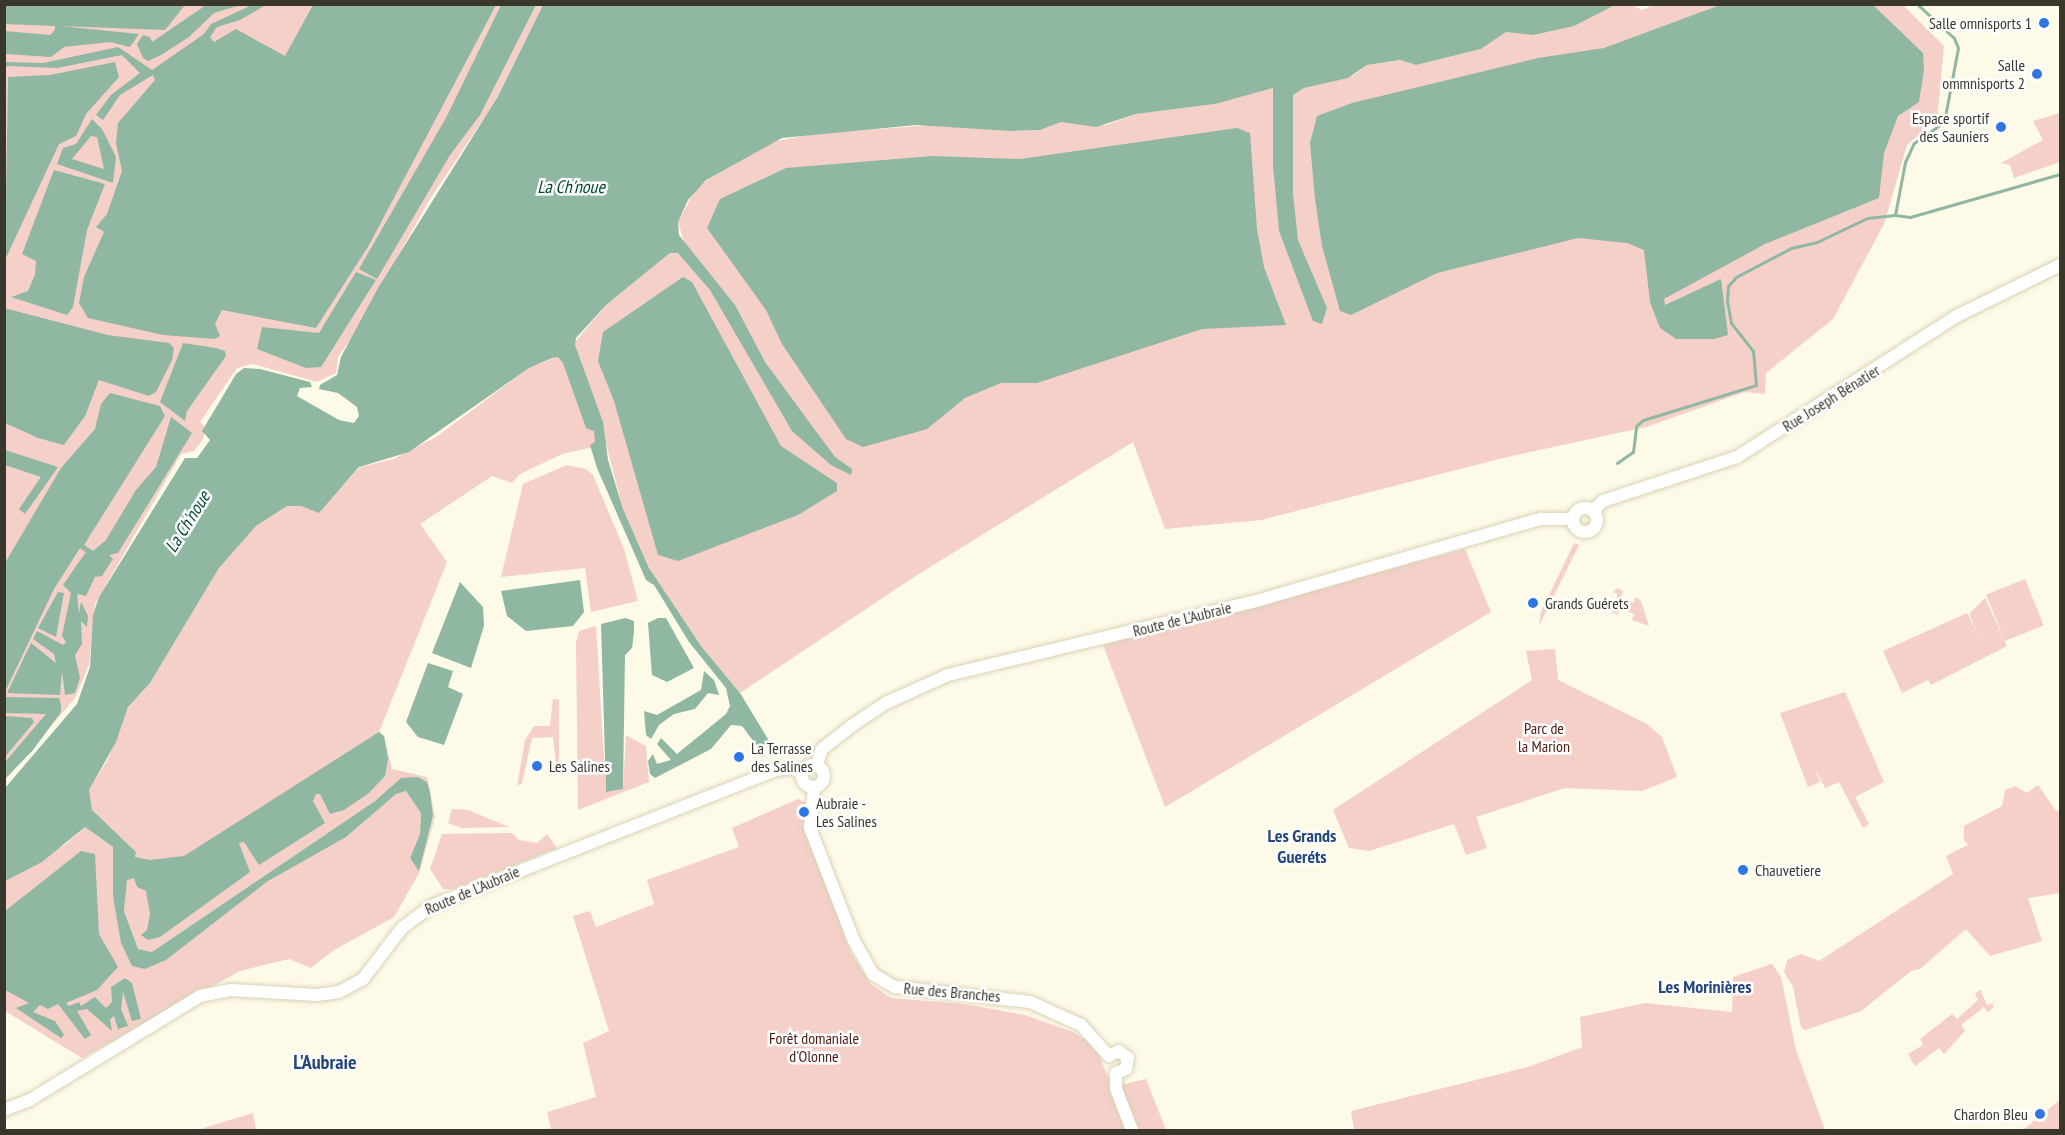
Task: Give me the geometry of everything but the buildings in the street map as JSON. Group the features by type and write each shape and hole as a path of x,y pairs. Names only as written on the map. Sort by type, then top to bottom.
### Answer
{"street":[{"name":"Rue Joseph Bénatier","path":"1593,511 1603,501 1737,457 1955,317 2061,265"},
{"path":"1579,510 1593,511 1597,521 1589,532 1578,531 1573,519 1579,510"},
{"name":"Route de L'Aubraie","path":"817,765 822,749 853,725 886,703 948,675 1256,601 1541,519 1573,519"},
{"path":"817,765 825,776 823,783 814,788 804,783 802,773 808,766 817,765"},
{"name":"Route de L'Aubraie","path":"4,1110 27,1101 133,1034 214,992 248,989 316,995 339,992 363,979 402,928 430,906 776,770 791,768 802,773"},
{"name":"Rue des Branches","path":"814,788 810,828 853,939 873,974 895,987 994,995 1030,1002 1081,1025 1109,1056"},
{"path":"1116,1073 1126,1069 1128,1058 1119,1051 1109,1056 1107,1063 1116,1073 1116,1089 1132,1131"}],"green space":[{"path":"1656,4 1903,5 1944,46 1937,119 1907,145 1884,224 1833,319 1766,373 1765,394 1745,392 1646,427 1507,457 1261,520 1165,529 1133,442 917,575 740,693 701,646 654,579 623,509 606,444 562,454 520,474 512,483 492,476 420,524 447,562 379,732 384,736 392,769 427,777 435,817 419,873 394,917 334,950 311,968 289,959 240,971 82,1058 5,1011 4,881 66,844 85,827 113,847 113,896 145,969 268,881 396,794 407,791 421,813 420,834 410,858 419,870 433,817 401,778 375,801 152,952 138,949 124,911 127,875 136,852 96,816 88,803 89,789 108,759 128,707 150,683 219,568 256,526 287,506 301,506 319,512 360,467 393,459 436,437 529,368 556,357 575,342 606,305 670,253 685,245 678,222 696,188 718,172 771,142 814,134 931,125 1010,131 1040,130 1061,122 1106,125 1136,114 1215,104 1270,88 1293,95 1304,88 1354,75 1367,65 1400,60 1416,65 1481,49 1506,32 1528,34 1581,22 1612,5 1631,5 1642,10"},
{"path":"5,5 543,5 493,105 428,202 354,335 338,357 336,373 317,382 253,364 237,368 200,422 206,428 203,439 194,451 181,454 95,604 89,665 75,698 5,780"},
{"path":"2060,113 2060,162 2014,178 2010,165 2001,163 2043,140 2033,121"},
{"path":"567,465 586,469 593,475 624,549 638,601 591,612 585,568 501,577 523,484"},
{"path":"1574,543 1579,545 1539,626 1541,612"},
{"path":"1465,549 1491,612 1165,807 1103,645"},
{"path":"2025,579 2044,625 2005,641 1986,595"},
{"path":"1618,588 1623,591 1621,597 1633,603 1636,597 1641,601 1649,626 1632,620 1634,614 1620,609 1617,615 1606,609 1606,604 1613,607 1618,594 1613,592"},
{"path":"1985,598 2007,646 1931,685 1928,680 1902,693 1883,651 1967,613 1981,640 1969,614"},
{"path":"596,626 606,792 623,789 626,735 646,746 649,782 578,810 576,643 579,631"},
{"name":"Parc de la Marion","path":"1555,649 1558,680 1647,724 1662,737 1677,777 1642,791 1565,788 1476,817 1487,848 1466,855 1454,824 1369,851 1349,848 1333,810 1532,680 1526,651"},
{"path":"1845,692 1884,782 1855,797 1869,824 1863,828 1839,782 1825,788 1815,769 1820,782 1808,787 1780,713"},
{"path":"553,699 559,700 559,762 556,763 553,737 532,738 522,783 517,786 525,740 534,726 550,726"},
{"path":"2038,785 2056,811 2060,811 2060,893 2028,898 2042,941 1990,956 1966,929 1920,969 1911,971 1861,1011 1805,1030 1801,1027 1793,987 1784,972 1787,960 1801,954 1819,961 1953,874 1946,856 1968,845 1964,840 1964,826 2002,806 2005,790 2015,786 2027,793"},
{"name":"Forêt domaniale d'Olonne","path":"798,799 805,802 808,835 851,953 871,984 891,998 964,1004 1025,1015 1073,1032 1095,1046 1112,1087 1146,1079 1166,1130 551,1130 547,1112 596,1097 583,1043 609,1031 573,916 590,911 596,927 654,904 647,880 739,847 732,828"},
{"path":"452,809 468,810 509,827 462,828 448,823"},
{"path":"512,833 519,840 537,843 547,834 557,848 455,889 443,889 430,869 442,834"},
{"path":"1772,964 1781,977 1796,1050 1825,1130 1354,1130 1351,1111 1528,1067 1582,1047 1580,1017 1645,1003 1732,1012 1733,977"},
{"path":"1980,989 1987,1005 1993,1003 1993,1008 1988,1012 1984,1007 1961,1025 1965,1031 1944,1054 1939,1048 1915,1066 1908,1054 1923,1045 1920,1039 1952,1014 1957,1019 1978,1000 1975,994"},
{"path":"2060,1100 2060,1130 2022,1130 2024,1129"},
{"path":"253,1113 256,1130 197,1130"}],"water":[{"path":"5,4 185,5 165,30 60,26 139,34 130,47 110,42 64,47 51,57 5,54 5,31 50,35 55,30 55,26 5,24"},
{"path":"254,4 266,5 240,20 217,27 210,37 214,42 236,29 285,56 313,5 496,5 369,245 316,328 222,310 215,324 220,336 215,339 163,335 88,318 79,303 84,277 104,232 96,227 107,214 122,171 116,143 118,123 155,80 153,75 120,95 103,120 96,115 111,95 140,73 122,55 57,68 7,66 5,70 5,62 43,63 118,47 152,70 204,34 211,24"},
{"name":"La Ch'noue","path":"543,4 1615,5 1574,26 1533,35 1506,32 1481,49 1416,65 1400,60 1367,65 1348,78 1304,88 1293,95 1293,194 1298,240 1327,308 1322,324 1313,321 1279,231 1273,166 1273,88 1215,104 1136,114 1096,127 1061,122 1040,130 1010,131 916,125 782,138 706,180 688,200 678,222 679,235 735,305 765,362 835,457 852,469 851,475 831,465 792,431 710,290 678,253 670,253 606,305 576,338 575,345 603,422 608,460 623,509 649,568 701,646 740,693 768,739 767,745 757,746 742,726 731,725 711,749 655,778 650,774 648,761 653,754 657,764 671,760 657,744 661,738 677,754 726,714 730,706 726,688 689,642 654,585 646,580 597,468 590,445 595,442 594,431 586,428 563,363 558,357 552,358 529,368 409,452 359,467 319,513 301,506 287,506 256,526 219,568 150,683 128,707 116,742 89,790 92,810 136,852 135,857 150,860 184,856 379,732 384,736 388,759 385,776 369,793 344,810 330,814 320,794 316,794 313,801 325,823 259,865 244,842 239,843 250,872 160,937 148,940 141,935 147,930 150,914 146,891 137,887 134,878 127,880 124,911 138,949 152,952 375,801 401,778 418,777 427,782 430,792 433,816 419,871 410,858 420,834 421,813 406,791 396,794 346,837 268,881 166,960 145,969 132,966 121,943 113,896 113,847 85,827 42,862 5,881 5,788 77,704 90,667 93,615 99,597 185,458 197,458 210,440 202,431 236,374 244,368 260,369 310,382 312,387 300,388 297,396 339,420 354,423 359,416 357,407 338,393 319,389 320,385 337,375 341,357 378,288 497,98"},
{"path":"1723,4 1873,5 1923,53 1924,70 1919,102 1898,116 1884,153 1879,198 1765,244 1664,299 1665,305 1721,279 1728,335 1714,339 1676,339 1660,328 1650,302 1644,250 1627,243 1578,238 1437,273 1351,315 1340,311 1322,246 1315,199 1310,143 1317,116 1352,103 1538,58 1604,48"},
{"path":"206,5 241,5 214,13 189,37 161,55 148,61 143,58 137,44 143,35 150,37 152,42"},
{"path":"501,5 536,5 480,115 450,155 377,279 359,269 447,116"},
{"path":"115,62 119,77 86,114 76,136 59,144 5,260 8,77 50,75"},
{"path":"92,119 102,129 116,157 113,183 57,164 63,148 76,144","holes":["91,136 97,137 104,169 72,159"]},
{"path":"1237,128 1250,133 1257,229 1264,267 1286,325 1202,329 1037,383 1001,383 965,398 927,429 863,447 846,439 782,344 766,310 707,228 720,199 786,168 932,156 1020,159"},
{"path":"54,170 105,184 87,230 73,307 67,315 11,297 28,291 35,275 36,261 22,254"},
{"path":"356,272 376,280 321,367 306,368 257,349 262,327 319,333"},
{"path":"683,277 692,282 781,446 837,483 837,491 798,515 678,561 658,555 614,401 598,361 603,332"},
{"path":"4,308 108,335 169,343 174,348 172,360 156,392 149,396 99,380 85,416 64,445 38,438 5,423"},
{"path":"183,343 216,348 225,351 226,356 187,411 185,421 160,402"},
{"path":"110,393 160,406 165,416 84,545 93,551 106,540 136,490 156,467 171,417 192,433 118,553 109,555 113,559 102,576 95,577 86,596 77,594 79,613 81,602 88,616 87,627 81,621 82,644 75,655 80,678 75,693 65,695 62,671 60,695 7,693 31,643 56,663 54,654 33,639 37,631 63,645 66,642 62,636 71,593 63,585 86,552 80,548 54,589 5,692 5,563 61,468 95,429 101,404"},
{"path":"5,450 58,467 25,514 19,509 41,477 5,465"},
{"path":"580,580 584,612 573,626 526,631 507,616 501,591"},
{"path":"460,582 483,607 484,626 471,668 432,653"},
{"path":"58,592 64,593 56,637 38,628"},
{"path":"625,618 634,621 634,632 632,648 625,655 623,789 606,792 601,624"},
{"path":"658,618 666,618 694,668 667,682 652,675 648,623"},
{"path":"428,663 453,671 448,687 463,694 444,745 418,737 406,722"},
{"path":"704,671 714,680 719,695 708,693 695,709 674,714 659,725 651,739 646,735 644,711 657,715 701,690"},
{"path":"5,697 59,698 61,712 33,750 5,779 5,762 46,714 5,713"},
{"path":"5,716 32,718 34,722 5,757"},
{"path":"81,851 95,854 99,934 118,967 97,990 66,1003 69,1006 79,1002 81,1006 95,997 106,1008 112,1002 111,987 125,978 132,983 141,1019 132,1021 123,992 121,1009 128,1026 118,1029 114,1016 110,1019 112,1031 87,1009 77,1011 91,1035 85,1039 58,1004 48,1009 40,1005 33,1012 55,1021 64,1035 61,1038 16,1008 29,1003 5,990 5,911"}],"waterway":[{"path":"1617,463 1633,452 1636,426 1643,420 1756,385 1753,351 1731,323 1727,301 1728,286 1736,277 1791,248 1817,242 1867,218 1895,215 1905,162 1914,143 1944,122 1958,48 1954,38 1917,4"},
{"path":"1895,215 1910,217 2060,174"}],"place":[{"name":"Salle omnisports 1","path":"2044,23"},
{"name":"Salle ommnisports 2","path":"2037,74"},
{"name":"Espace sportif des Sauniers","path":"2001,127"},
{"name":"Grands Guérets","path":"1533,603"},
{"name":"La Terrasse des Salines","path":"739,757"},
{"name":"Les Salines","path":"537,766"},
{"name":"Aubraie - Les Salines","path":"804,812"},
{"name":"Chauvetiere","path":"1743,870"},
{"name":"Chardon Bleu","path":"2040,1114"}],"district":[{"name":"Les Grands Gueréts","path":"1302,847"},
{"name":"Les Morinières","path":"1705,987"},
{"name":"L'Aubraie","path":"325,1062"}]}
